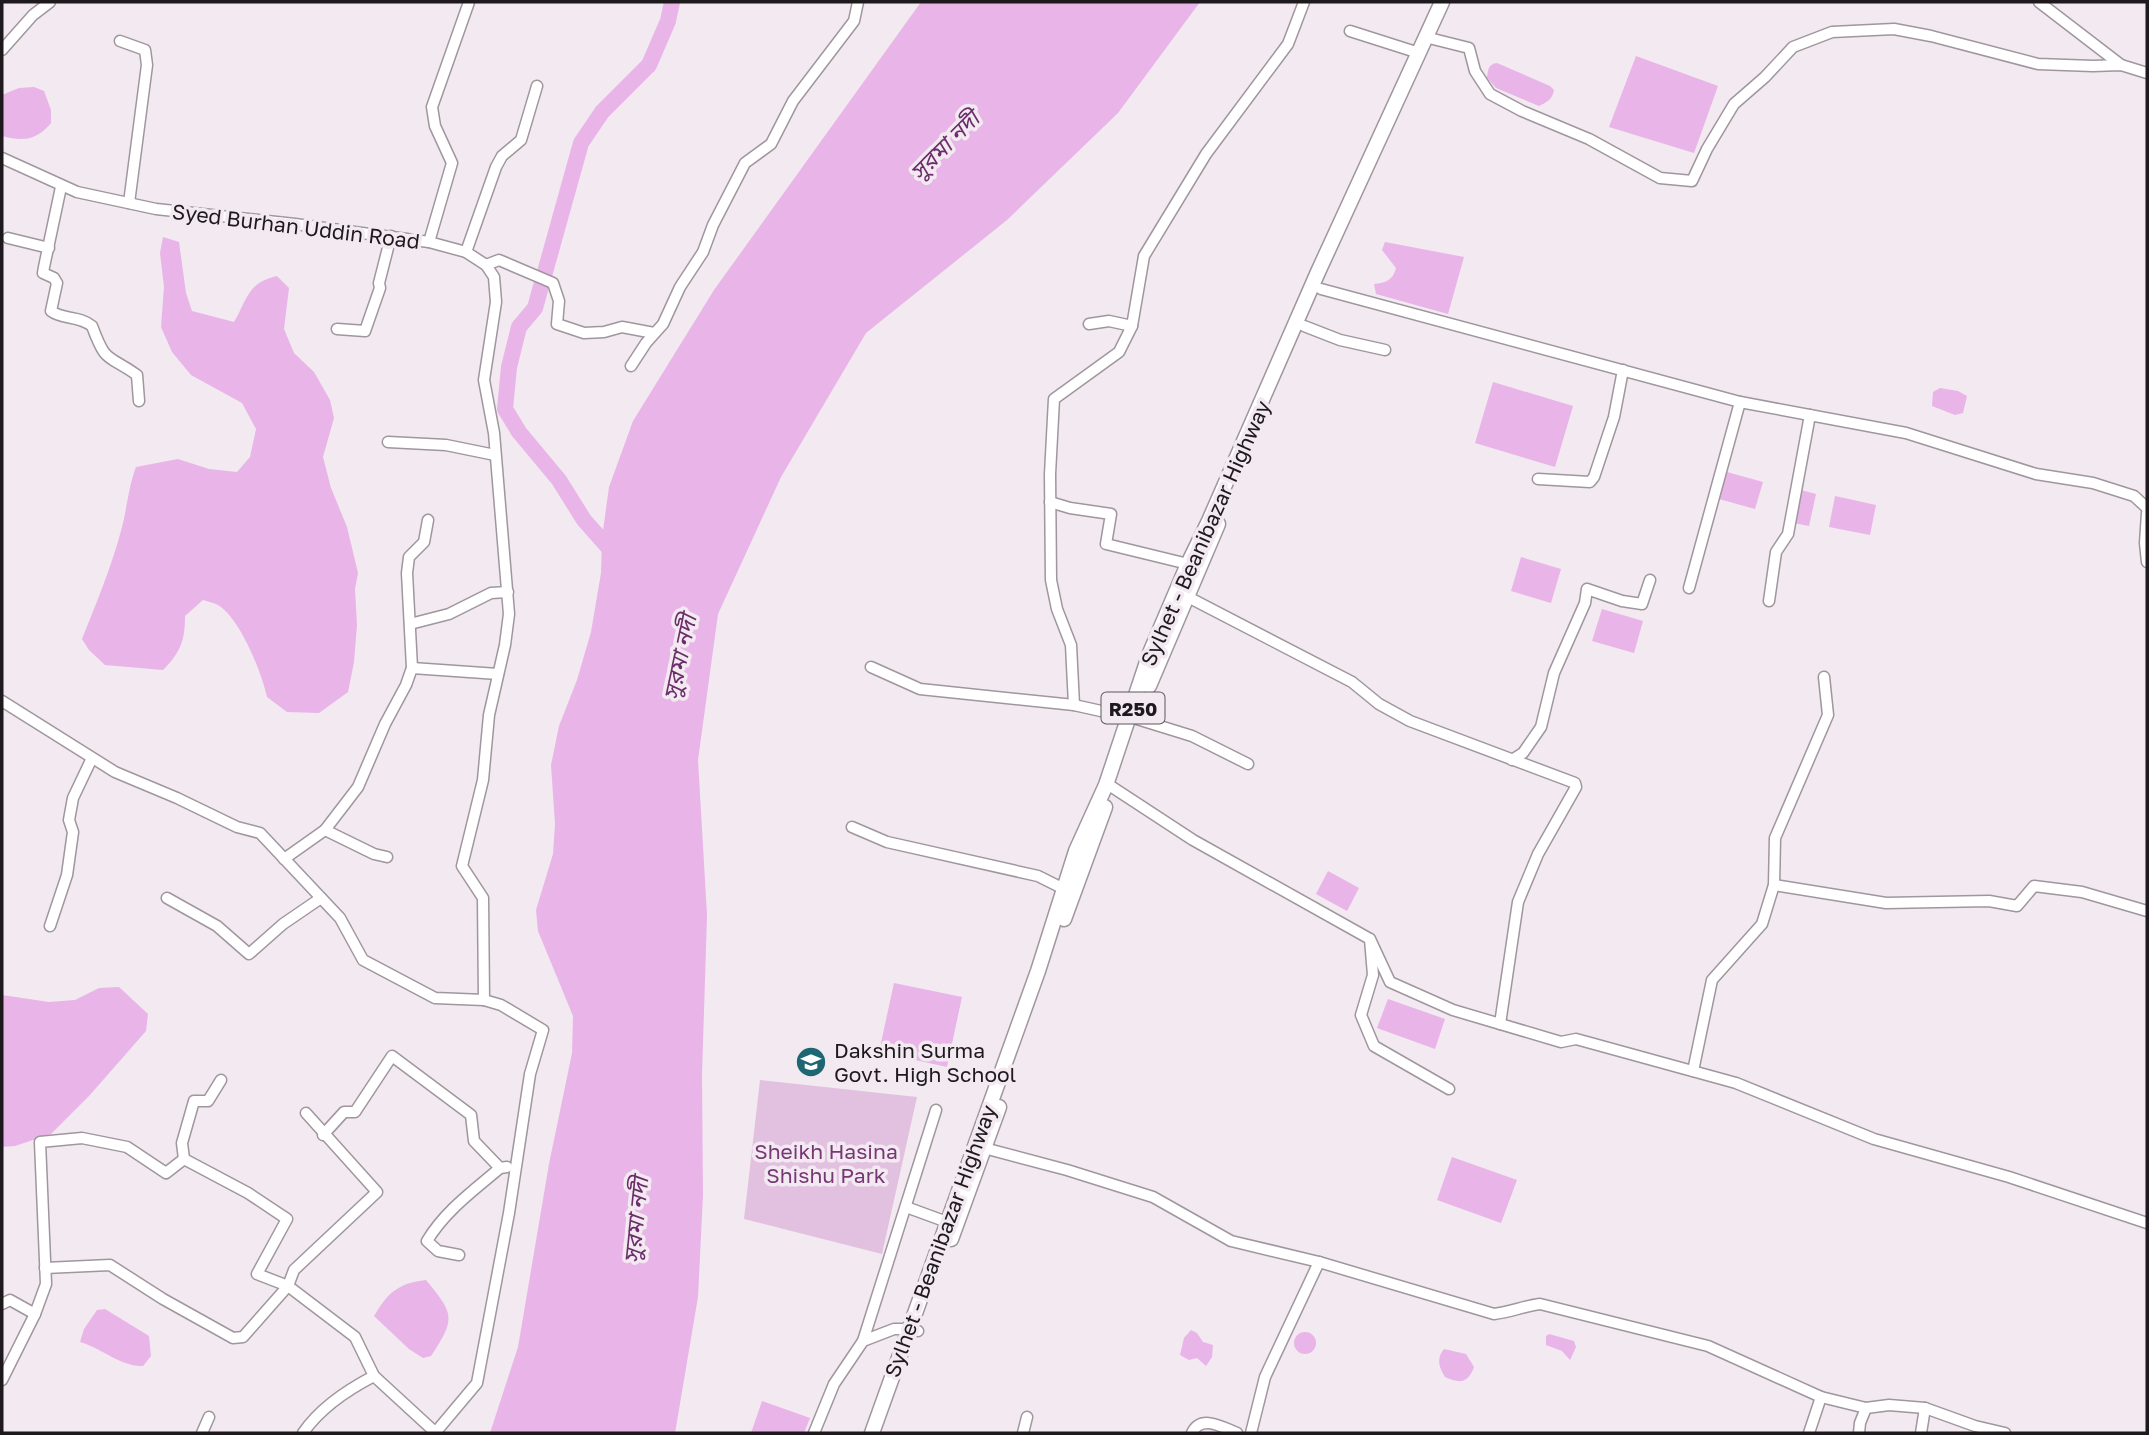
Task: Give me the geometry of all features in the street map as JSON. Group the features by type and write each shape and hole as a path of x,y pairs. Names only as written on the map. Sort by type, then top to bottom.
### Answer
{"main road":[{"name":"Sylhet - Beanibazar Highway","path":"878,1430 984,1148 1112,787 1134,718 1150,653 1318,272 1441,2"},
{"name":"Sylhet - Beanibazar Highway","path":"914,1330 947,1222 1038,971 1076,851 1304,326 1451,2"}],"street":[{"path":"2,50 33,15 50,2"},
{"name":"Syed Burhan Uddin Road","path":"2,159 61,187 156,209 429,242 452,163 435,126 432,107 469,2"},
{"path":"631,366 663,324 680,287 703,252 713,225 745,163 771,144 793,101 854,21 858,2"},
{"path":"1074,705 1071,645 1056,609 1051,580 1050,502 1054,399 1057,394 1119,352 1132,326 1144,256 1206,154 1288,44 1304,2"},
{"path":"2039,2 2121,65"},
{"path":"1433,39 1469,48 1475,71 1490,94 1522,111 1589,139 1660,178 1692,181 1707,149 1734,104 1765,77 1793,47 1832,32 1894,29 2038,64 2121,65 2147,73"},
{"path":"1350,31 1419,53"},
{"path":"120,41 145,50 147,65 129,203"},
{"path":"466,252 496,167 502,156 521,140 537,86"},
{"path":"61,187 43,273 54,278 57,283 51,311 56,315 77,317 92,326 98,345 108,358 137,375 139,401"},
{"path":"337,329 366,331 380,288 391,236"},
{"path":"8,238 49,248"},
{"path":"429,242 466,252 486,265 494,277 496,302 484,380 494,433 509,614 489,715 482,780 462,866 483,898 484,1000"},
{"path":"486,265 499,260 553,283 559,301 557,324 584,333 604,332 622,327 654,333"},
{"path":"1321,289 1740,401 1906,433 2036,474 2093,484 2134,496 2147,510 2147,562"},
{"path":"1089,324 1109,321 1132,326"},
{"path":"1304,326 1340,340 1385,350"},
{"path":"1538,479 1590,481 1594,477 1614,416 1623,370"},
{"path":"1689,588 1740,401"},
{"path":"1769,601 1776,552 1788,534 1791,522 1810,415"},
{"path":"388,442 446,446 495,455"},
{"path":"1050,502 1111,514 1106,544 1188,564 1194,578"},
{"path":"284,859 325,830 358,787 412,668 407,573 409,557 424,542 428,520"},
{"path":"1512,760 1523,753 1541,727 1554,673 1586,603 1587,589 1622,601 1642,604 1650,580"},
{"path":"410,624 449,614 491,593 508,592"},
{"path":"1186,596 1352,682 1379,704 1410,720 1571,780 1576,787 1538,854 1518,902 1500,1024"},
{"path":"871,667 920,688 1074,705 1134,718 1192,736 1248,764"},
{"path":"412,668 498,674"},
{"path":"1693,1071 1712,980 1762,924 1774,885 1775,838 1828,715 1824,677"},
{"path":"2,701 115,772 237,827 260,833 340,918 363,960 435,999 484,1000 501,1005 543,1030 530,1074 509,1213 477,1383 435,1433 373,1376 355,1337 288,1286 257,1274 287,1219 248,1192 184,1159"},
{"path":"50,926 67,875 73,832 69,820 73,797 92,758"},
{"path":"1112,787 1193,840 1370,939 1390,982 1453,1010 1561,1042 1576,1039 1737,1083 1874,1139 2009,1177 2147,1223"},
{"path":"852,827 887,842 1038,876 1064,889"},
{"path":"325,830 374,854 387,857"},
{"path":"1774,885 1886,903 1989,901 2017,906 2034,886 2082,892 2147,911"},
{"path":"167,898 217,926 249,954 283,924 321,898"},
{"path":"1370,939 1373,975 1361,1015 1374,1046 1449,1089"},
{"path":"323,1135 344,1112 355,1112 392,1056 471,1115 474,1141 500,1168"},
{"path":"184,1159 182,1143 194,1101 208,1101 221,1080"},
{"path":"814,1433 834,1384 863,1341 936,1110"},
{"path":"45,1268 110,1265 163,1299 233,1338 243,1337 288,1286 294,1270 377,1192 306,1113"},
{"path":"2,1380 35,1314 46,1284 40,1142 82,1138 127,1147 166,1173 184,1159"},
{"path":"984,1148 1153,1197 1231,1241 1319,1262 1494,1314 1540,1304 1708,1346 1821,1397 1866,1408 1889,1405 1925,1408 1975,1426 2005,1433"},
{"path":"459,1255 438,1251 427,1241 450,1211 500,1168 516,1164"},
{"path":"906,1207 947,1222"},
{"path":"1251,1433 1265,1377 1319,1262"},
{"path":"2,1304 10,1300 35,1314"},
{"path":"863,1341 894,1329 914,1330"},
{"path":"303,1433 312,1420 341,1396 373,1376"},
{"path":"1809,1433 1821,1397"},
{"path":"1859,1433 1866,1408"},
{"path":"1921,1433 1925,1408"},
{"path":"1023,1433 1027,1417"},
{"path":"202,1433 209,1418"},
{"path":"1192,1433 1202,1423 1214,1424 1237,1433"}],"green space":[{"name":"Sheikh Hasina Shishu Park","path":"760,1080 917,1097 882,1254 744,1219"}],"water":[{"name":"সুরমা নদী","path":"921,2 1200,2 1118,113 1007,220 866,333 781,477 718,614 698,760 707,915 702,1075 703,1195 698,1297 675,1433 490,1433 518,1347 549,1164 572,1053 573,1016 538,931 536,910 553,854 555,824 551,765 559,726 577,680 591,632 601,573 602,538 609,487 633,421 714,290"},
{"path":"1636,56 1718,86 1694,153 1609,127"},
{"path":"1497,63 1550,86 1554,90 1552,96 1539,106 1496,88 1487,78 1490,66"},
{"path":"34,87 44,91 51,110 51,123 29,138 2,136 2,95 19,88"},
{"path":"163,237 179,242 186,293 192,311 234,322 254,287 277,276 289,288 284,329 294,353 314,372 330,400 334,418 323,457 331,488 347,527 358,573 355,589 357,625 348,692 319,713 287,712 267,697 242,633 226,612 210,602 203,600 185,616 181,645 163,670 105,665 82,639 117,545 136,467 178,459 209,469 237,472 250,457 256,429 242,403 191,375 172,352 161,327 164,287 160,253"},
{"path":"1385,242 1464,257 1448,314 1376,294 1374,284 1388,280 1396,268 1382,250"},
{"path":"1493,382 1573,406 1555,467 1475,443"},
{"path":"1940,388 1958,391 1967,396 1963,413 1955,415 1932,406 1933,392"},
{"path":"1727,472 1763,482 1755,509 1719,499"},
{"path":"1801,490 1816,494 1809,526 1794,523"},
{"path":"1835,496 1876,505 1870,535 1829,527"},
{"path":"1521,557 1561,569 1551,603 1511,591"},
{"path":"1602,609 1643,621 1634,653 1592,641"},
{"path":"1328,871 1359,888 1347,911 1316,894"},
{"path":"894,983 962,997 947,1067 879,1052"},
{"path":"119,987 148,1014 146,1031 89,1096 51,1134 15,1146 2,1147 2,995 49,1002 75,1000 99,988"},
{"path":"1388,999 1445,1019 1435,1049 1377,1028"},
{"path":"1452,1157 1517,1180 1501,1223 1437,1200"},
{"path":"426,1280 446,1309 448,1324 431,1356 423,1358 409,1349 374,1316 395,1290"},
{"path":"105,1309 149,1336 151,1356 143,1366 127,1364 80,1342 84,1329 97,1310"},
{"path":"1191,1330 1197,1333 1203,1342 1213,1345 1212,1357 1206,1366 1197,1358 1189,1360 1180,1355 1184,1338"},
{"path":"1305,1332 1313,1335 1316,1343 1313,1351 1305,1354 1297,1351 1294,1343 1297,1335"},
{"path":"1549,1334 1574,1341 1576,1347 1570,1360 1562,1351 1546,1345 1546,1336"},
{"path":"1444,1349 1466,1354 1474,1367 1463,1381 1445,1377 1439,1363"},
{"path":"762,1401 810,1418 804,1433 751,1433"}],"waterway":[{"path":"615,555 584,520 559,480 519,432 505,409 509,367 519,327 535,308 581,143 602,112 649,65 668,21 672,2"}],"place":[{"name":"Dakshin Surma Govt. High School","path":"811,1062"}]}
